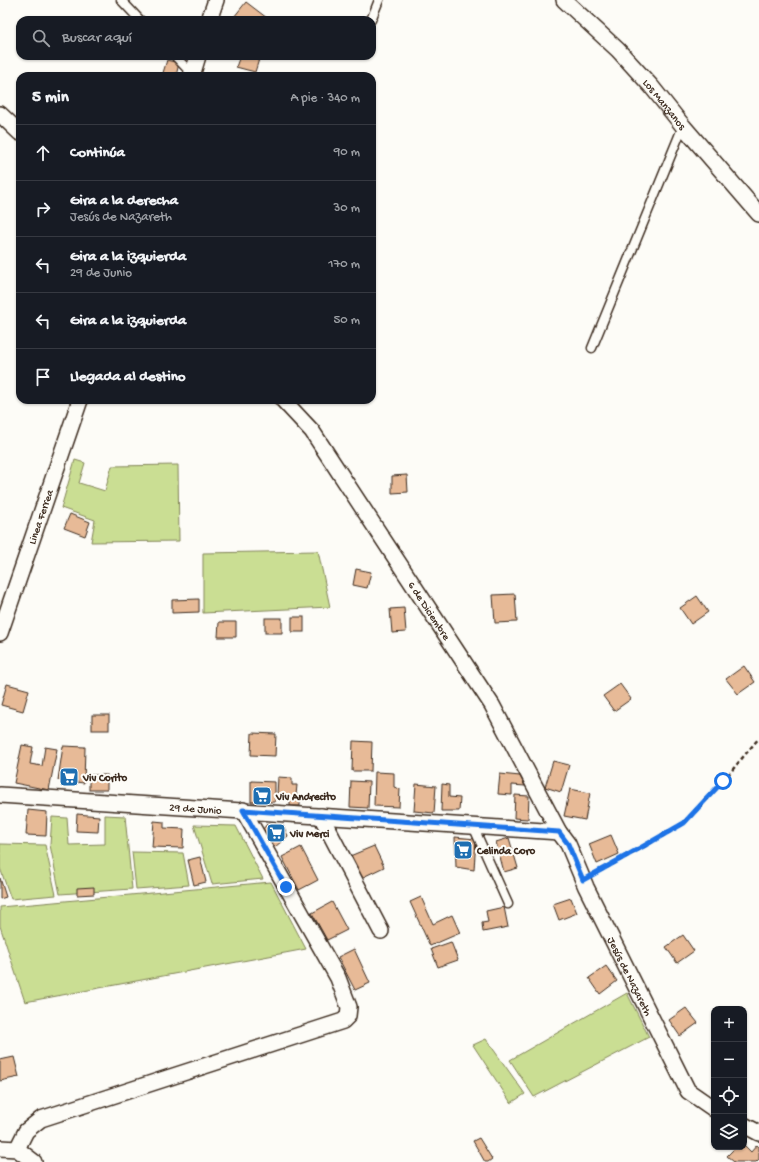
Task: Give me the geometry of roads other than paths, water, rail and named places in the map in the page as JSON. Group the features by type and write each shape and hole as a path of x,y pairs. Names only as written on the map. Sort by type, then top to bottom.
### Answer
{"street":[{"path":"210,16 216,0"},
{"name":"Los Manzanos","path":"564,0 618,50 652,86 683,126 759,214"},
{"path":"193,72 197,60"},
{"path":"0,114 16,129"},
{"name":"Linea Ferrea","path":"0,633 79,404"},
{"name":"6 de Diciembre","path":"287,404 312,431 492,705 559,832"},
{"name":"29 de Junio","path":"0,795 559,832"},
{"path":"17,1149 26,1132 41,1119 343,1021 348,1016 349,1007 338,978 243,810"},
{"path":"321,816 381,931"},
{"name":"Jesús de Nazareth","path":"559,832 568,844 583,880 688,1092 711,1107"},
{"path":"747,1127 759,1133"},
{"path":"0,1148 17,1149 34,1162"}],"lane":[{"path":"121,0 136,16"},
{"path":"373,16 379,0"},
{"path":"179,60 189,72"},
{"path":"592,348 683,126"},
{"path":"473,826 508,904"}],"place":[{"name":"Viv Corito","path":"69,777"},
{"name":"Viv Andrecito","path":"262,796"},
{"name":"Viv Merci","path":"276,833"},
{"name":"Celinda Coro","path":"463,850"}]}
